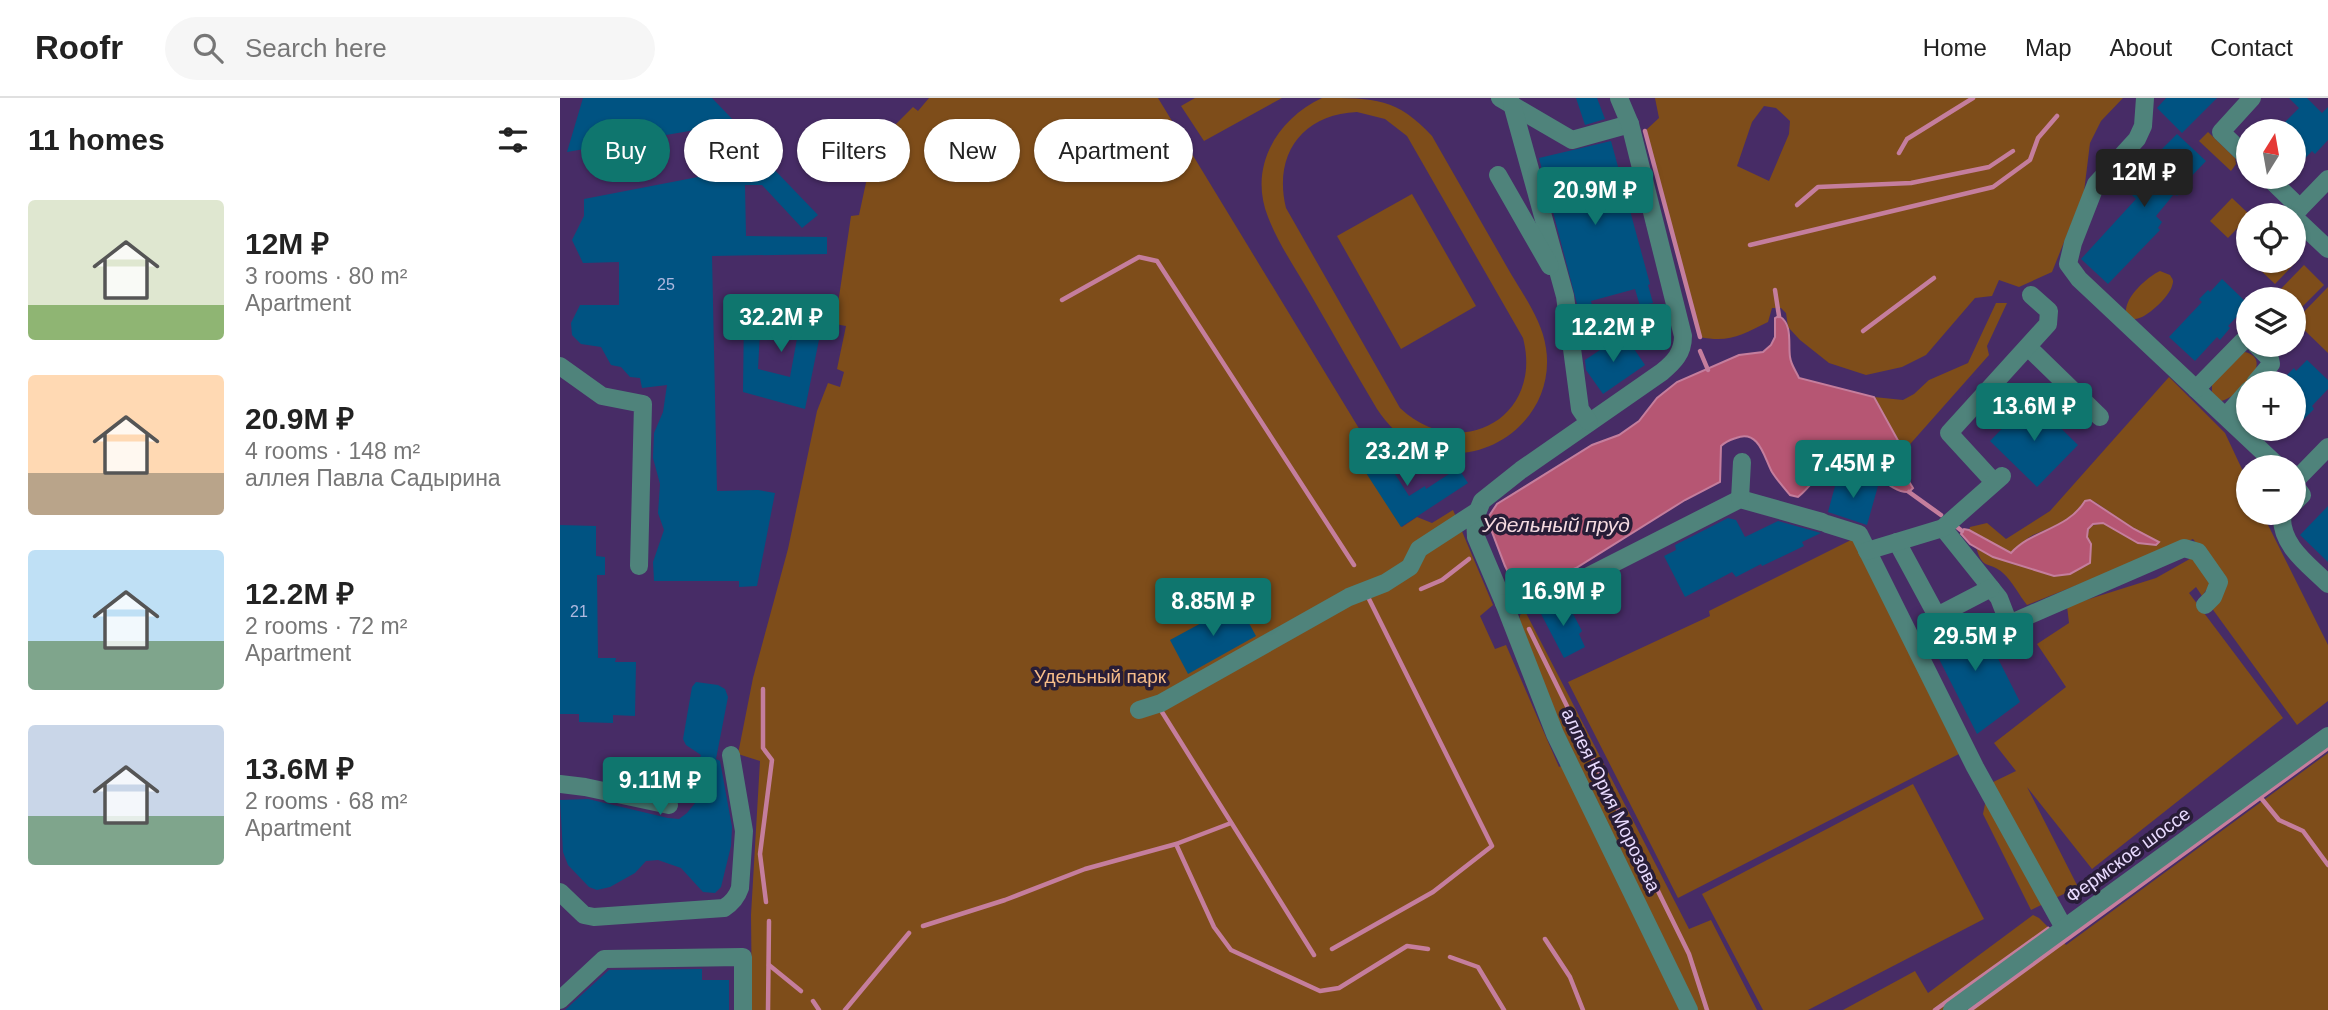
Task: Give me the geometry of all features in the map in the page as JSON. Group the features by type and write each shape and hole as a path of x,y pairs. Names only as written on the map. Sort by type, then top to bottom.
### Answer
{"street":[{"path":"1139,710 1161,704 1349,597 1385,583 1410,567 1419,549 1476,512 1485,496 1670,366 1680,354 1683,344 1630,124 1619,98"},
{"path":"2145,98 2143,126 2137,139 2096,184 2073,243 2068,264 2079,279 2266,455"},
{"path":"2236,146 2221,132 2252,98"},
{"path":"1506,101 1572,139 1630,124"},
{"path":"1506,101 1564,293 1580,409 1589,422"},
{"path":"1498,175 1564,293"},
{"path":"2305,203 2328,179"},
{"path":"2277,189 2288,203"},
{"path":"2306,224 2328,249"},
{"path":"1867,551 1943,528 1998,479 1949,433 2048,324 2050,315 2047,309 2031,295"},
{"path":"2028,346 2100,416"},
{"path":"2196,389 2236,348"},
{"path":"560,366 602,396 642,404 639,566"},
{"path":"2225,416 2236,404"},
{"path":"2306,470 2328,447"},
{"path":"1740,499 1742,462"},
{"path":"1504,603 1563,589 1740,499 1859,534 1975,767 2064,928"},
{"name":"аллея Юрия Морозова","path":"1476,512 1476,537 1555,734 1689,1010"},
{"path":"2281,525 2281,531 2294,551 2328,584"},
{"path":"1943,528 1999,598 2009,624 2184,548 2198,552 2219,582 2213,597 2205,605"},
{"path":"1897,542 1937,616 1991,587"},
{"name":"Фермское шоссе","path":"1952,1010 2328,736"},
{"path":"560,892 584,915 594,917 724,908 729,904 738,895 740,888 744,831 731,755"},
{"path":"560,784 669,805"},
{"path":"560,1000 604,959 743,957 743,1010"}],"green space":[{"name":"Удельный парк","path":"929,98 1158,98 1171,119 1034,119 1034,182 1193,182 1193,156 1363,435 1358,459 1402,527 1417,517 1432,523 1453,510 1493,605 1480,616 1495,649 1506,645 1559,767 1575,760 1519,623 1520,615 1525,611 1689,929 1711,920 1757,1010 752,1010 751,915 760,761 738,754 753,678 788,549 817,411 828,383 840,387 844,372 837,369 846,326 835,324 851,216 859,215 866,182 910,182 910,119 901,119 913,107 918,111"},
{"path":"1195,98 1282,98 1204,141 1193,124 1193,119 1190,119 1181,106"},
{"path":"1322,98 1371,100 1396,107 1408,114 1432,136 1530,306 1544,337 1546,374 1539,398 1527,418 1510,435 1489,446 1465,453 1441,452 1416,445 1404,438 1389,425 1377,409 1283,248 1268,217 1263,198 1264,163 1271,147 1292,118","holes":["1357,112 1385,119 1407,136 1523,338 1526,366 1521,391 1509,410 1491,424 1470,432 1447,432 1423,424 1400,408 1286,208 1283,189 1288,155 1307,129 1321,120"]},
{"path":"1655,98 2123,98 2101,121 2090,143 2084,192 2052,272 2019,287 1999,280 1992,296 1975,298 1926,355 1902,367 1866,375 1829,363 1788,327 1786,313 1781,308 1772,308 1768,322 1743,334 1719,339 1700,337 1645,131 1659,118","holes":["1764,106 1776,108 1790,121 1789,134 1769,181 1737,166 1752,122"]},
{"path":"2208,132 2235,158 2236,164 2231,171 2199,141"},
{"path":"1412,194 1476,306 1401,349 1337,236"},
{"path":"2232,198 2237,203 2236,230 2228,238 2210,221"},
{"path":"2306,267 2324,285 2306,303 2306,287 2283,287 2296,273 2306,273"},
{"path":"2160,271 2170,275 2172,279 2170,291 2150,312 2134,319 2126,312 2129,300 2143,283"},
{"path":"2263,273 2286,273 2275,284"},
{"path":"2328,287 2328,353 2306,332 2306,310"},
{"path":"1996,303 2007,303 1987,346 1989,355 1904,451 1874,397 1903,400 1929,380 1968,363"},
{"path":"2237,357 2254,357 2257,363 2254,371 2236,371 2236,393 2221,401 2212,392 2212,384"},
{"path":"2169,377 2225,433 2236,456 2236,525 2268,525 2328,645 2328,701 2297,725 2211,607 2226,580 2193,539 2027,605 2003,573 1981,560 1976,547 2012,564 2033,568 2087,537 2090,526 2103,523 2138,543 2158,542 2095,502 2085,501 2068,518 2030,537 2011,553 1969,530 1970,527 1987,523 2006,539 2050,511"},
{"path":"1853,539 1959,754 1678,898 1568,682 1710,616 1709,611"},
{"path":"2195,556 2211,583 2202,596 2196,587 2189,593 2283,718 2092,869 2027,787 2078,887 2031,910 1983,814 1989,784 2016,771 1994,743 2066,687 2037,644 2069,623 2067,606 2156,578"},
{"path":"2328,753 2328,1010 1843,1010 1915,971 1928,993 2033,915 2066,945"},
{"path":"1913,784 1984,919 1808,1010 1763,1010 1702,894"}],"water":[{"name":"Удельный пруд","path":"1779,316 1788,329 1791,360 1799,378 1874,397 1906,455 1899,465 1913,488 1909,492 1893,488 1859,463 1839,455 1798,497 1790,495 1772,472 1760,446 1750,437 1744,436 1721,446 1720,482 1685,500 1576,568 1561,574 1551,574 1543,582 1526,588 1512,580 1489,524 1489,516 1497,504 1592,445 1619,435 1639,421 1657,398 1677,382 1739,355 1763,352 1775,337 1775,318"},
{"path":"2090,500 2159,542 2156,545 2138,543 2103,523 2093,524 2088,529 2087,537 2091,544 2090,563 2070,574 2054,576 1993,557 1970,544 1961,534 1964,529 1969,530 2011,553 2029,539 2069,518 2085,501"}],"building":[{"path":"583,98 712,98 732,119 684,119 684,132 670,134 670,119 581,119 581,150 567,152"},
{"path":"1576,98 1597,98 1605,119 1585,125"},
{"path":"2166,98 2217,98 2182,133 2157,108"},
{"path":"2289,98 2307,98 2322,113 2328,107 2328,140 2315,154 2312,151 2306,157 2306,119 2288,119 2299,108"},
{"path":"2177,134 2206,161 2185,183 2188,185 2177,196 2174,194 2156,216 2162,222 2158,228 2160,230 2108,284 2081,259 2136,199 2128,191 2138,180 2135,178 2146,167 2149,169 2163,152 2161,150"},
{"path":"1611,141 1653,303 1640,306 1635,289 1591,301 1597,324 1583,327 1539,158"},
{"path":"783,179 818,215 802,228 762,185 745,185 746,236 827,237 827,254 712,256 717,491 758,490 775,493 757,586 739,587 739,581 654,581 653,562 664,530 658,513 660,484 653,458 654,433 663,412 667,385 642,388 640,378 630,377 621,367 611,365 601,347 581,344 572,335 571,323 580,305 619,305 619,262 583,263 572,240 584,216 584,199 684,180 684,182 783,182"},
{"path":"2222,279 2236,292 2236,317 2220,340 2217,337 2195,361 2169,337 2202,302 2199,299 2208,290 2210,292"},
{"path":"825,310 805,409 743,392 744,311","holes":["760,332 798,333 790,377 758,369"]},
{"path":"1624,334 1645,365 1603,394 1586,370 1585,360"},
{"path":"2307,360 2328,380 2328,389 2306,417 2306,371 2296,371"},
{"path":"2031,399 2078,445 2037,487 1990,441"},
{"path":"1377,446 1409,496 1425,486 1426,489 1458,468 1468,483 1401,527 1357,459"},
{"path":"1838,475 1878,486 1867,525 1828,512"},
{"path":"2328,506 2328,562 2300,535"},
{"path":"1728,518 1736,520 1745,537 1778,521 1821,533 1802,542 1804,546 1762,566 1761,564 1736,577 1732,572 1685,597 1664,556 1676,550 1675,545"},
{"path":"560,525 596,526 596,556 605,557 605,575 597,575 598,658 616,658 615,662 636,662 635,716 613,715 613,723 579,722 579,714 560,714"},
{"path":"1561,601 1565,608 1570,608 1582,631 1579,634 1585,647 1564,658 1539,610"},
{"path":"1238,603 1256,636 1188,674 1170,640"},
{"path":"1976,615 2020,702 1977,734 1929,639"},
{"path":"696,682 718,685 725,689 728,697 716,759 720,761 732,827 731,846 721,887 715,893 703,892 681,868 658,860 646,861 635,873 610,887 597,890 589,887 568,865 563,852 560,800 588,799 668,818 679,819 687,813 696,802 692,776 701,755 686,745 683,739 692,687"},
{"path":"702,969 702,980 729,980 729,1010 565,1010 609,970"}],"waterway":[{"path":"1899,153 1907,139 1973,98"},
{"path":"1750,245 1993,187 2030,160 2038,138 2057,116"},
{"path":"1645,131 1700,337"},
{"path":"1797,205 1818,187 1911,183 1989,167 2013,151"},
{"path":"1062,300 1139,257 1157,261 1354,565"},
{"path":"1863,331 1934,278"},
{"path":"1775,290 1779,316"},
{"path":"1700,351 1708,370"},
{"path":"1909,492 1941,515"},
{"path":"1957,527 1962,531"},
{"path":"1421,589 1442,580 1469,559"},
{"path":"1332,949 1433,892 1492,846 1367,595"},
{"path":"1529,629 1689,954 1707,1010"},
{"path":"763,689 763,748 772,760 760,854 766,902"},
{"path":"1162,712 1314,955"},
{"path":"1970,1010 2328,748"},
{"path":"2261,798 2279,820 2303,831 2328,865"},
{"path":"923,926 1005,900 1085,869 1176,844 1231,823"},
{"path":"1176,844 1214,927 1231,950 1320,991 1339,988 1407,946 1428,949"},
{"path":"768,1010 769,921"},
{"path":"1935,1010 2048,929"},
{"path":"845,1010 909,933"},
{"path":"1545,939 1570,977 1583,1010"},
{"path":"1450,957 1478,967 1504,1010"},
{"path":"769,965 801,991"},
{"path":"813,1001 819,1010"}]}
